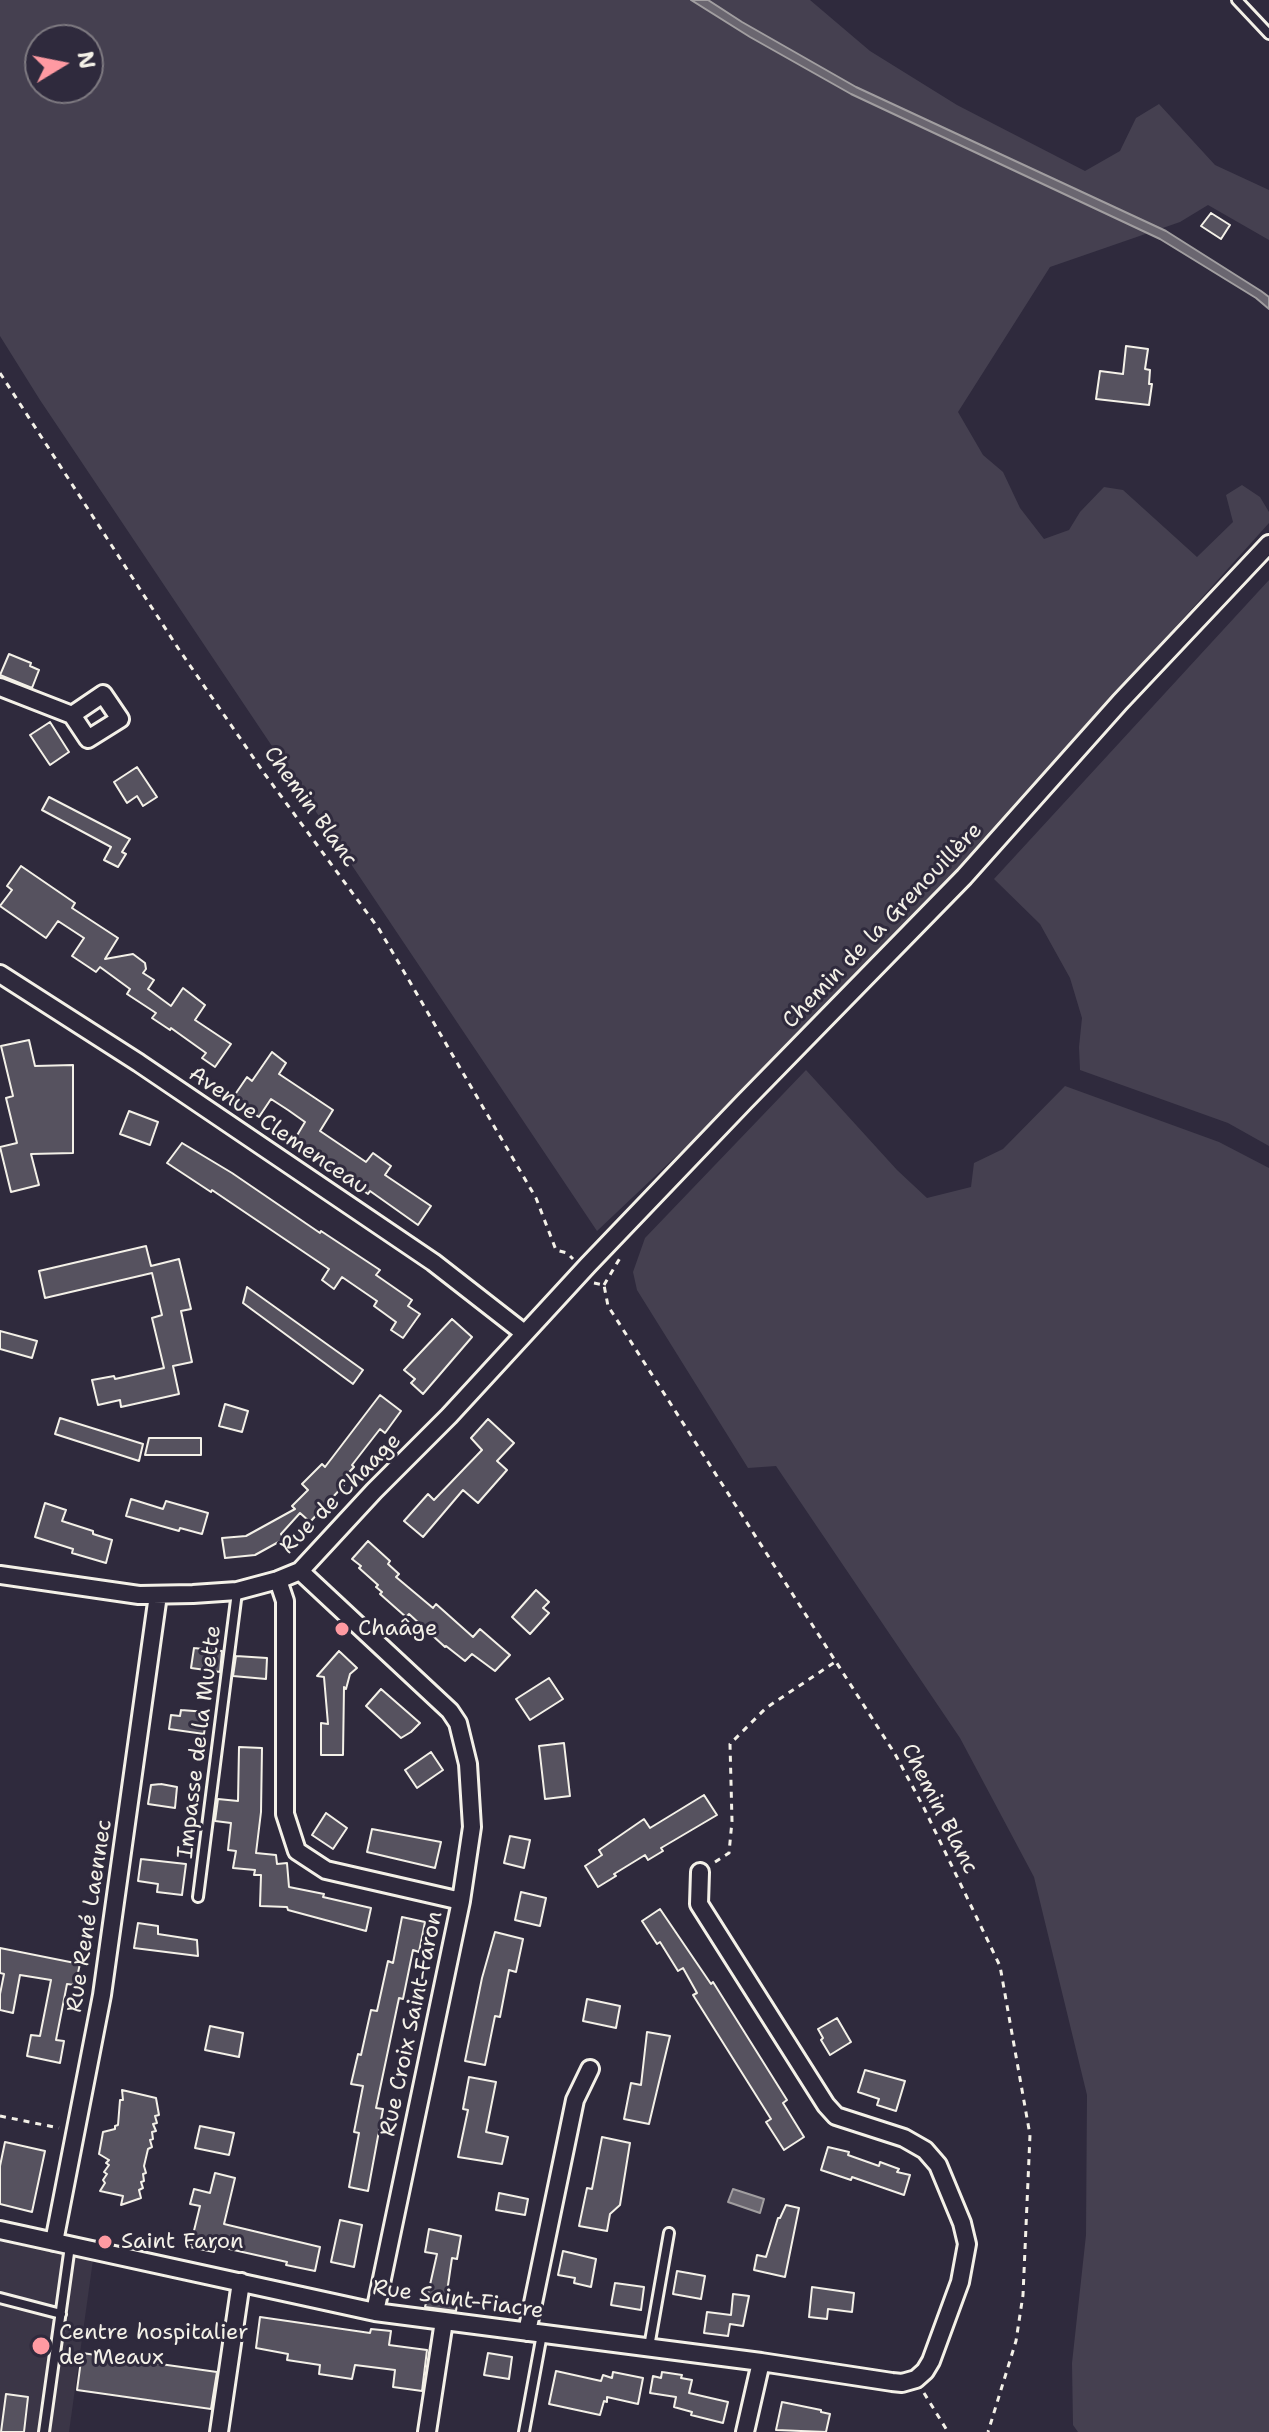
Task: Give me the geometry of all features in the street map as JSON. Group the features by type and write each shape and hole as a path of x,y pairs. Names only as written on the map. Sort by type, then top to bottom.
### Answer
{"street":[{"name":"Chemin de la Grenouillère","path":"524,1333 964,877 1120,702 1269,544"},
{"path":"0,687 72,715"},
{"name":"Avenue Clemenceau","path":"0,974 139,1063 433,1262 524,1333"},
{"name":"Rue de Chaage","path":"0,1575 158,1595 237,1591 300,1571 524,1333"},
{"path":"300,1571 450,1711 458,1723 468,1764 472,1827 461,1901"},
{"name":"Rue Croix Saint-Faron","path":"278,1580 285,1601 285,1814 297,1851 326,1870 461,1901 375,2312"},
{"name":"Rue René Laennec","path":"62,2244 75,2132 107,1968 158,1595"},
{"path":"700,1872 699,1904 826,2105 836,2116 904,2138 925,2150 938,2165 962,2223 967,2244 960,2282 931,2361 916,2379"},
{"path":"534,2333 575,2100 590,2069"},
{"name":"Rue Saint-Fiacre","path":"0,2230 375,2312 892,2382 916,2379"},
{"path":"219,2432 241,2282"},
{"path":"427,2432 444,2321"},
{"path":"745,2432 761,2362"}],"lane":[{"path":"1237,0 1269,34"},
{"name":"Impasse de la Muette","path":"198,1897 237,1591"},
{"path":"649,2347 669,2233"},
{"path":"44,2432 61,2314 62,2244"},
{"path":"0,2298 61,2314"},
{"path":"524,2432 534,2333"}],"path":[{"name":"Chemin Blanc","path":"0,373 178,648 264,773 379,929 536,1198 556,1250 567,1253 578,1264"},
{"name":"Chemin Blanc","path":"590,1278 604,1285 608,1306 895,1754 1000,1966 1030,2135 1021,2310 1016,2341 988,2432"},
{"path":"700,1872 729,1853 732,1821 730,1744 766,1708 835,1662"},
{"path":"0,2116 75,2132"},
{"path":"916,2379 948,2432"}],"shaded area":[{"path":"0,0 810,0 870,51 957,105 1085,171 1120,151 1136,118 1159,104 1215,165 1269,190 1269,240 1208,205 1180,222 1050,267 958,412 983,455 1003,472 1020,508 1044,539 1069,530 1080,512 1104,487 1123,490 1197,557 1233,522 1226,495 1242,485 1260,497 1269,512 1269,523 974,851 745,1091 597,1231 0,336"},
{"path":"691,0 708,0 856,87 1166,231 1269,297 1269,309 1160,239 851,94"},
{"path":"1269,580 1269,1146 1228,1123 1080,1070 1082,1018 1070,978 1040,924 994,879"},
{"path":"806,1070 897,1170 927,1198 971,1187 974,1163 1003,1149 1065,1086 1219,1142 1269,1168 1269,2432 1078,2432 1073,2425 1072,2363 1086,2235 1087,2095 1034,1877 960,1738 776,1466 748,1468 637,1290 633,1272 645,1238"},
{"path":"733,2189 764,2199 760,2213 728,2202"},
{"name":"Centre hospitalier de Meaux","path":"0,2241 93,2260 69,2432 0,2432"}],"building":[{"path":"1211,213 1230,225 1221,239 1201,226"},
{"path":"1126,346 1148,349 1145,369 1150,370 1149,384 1152,384 1149,405 1096,399 1100,371 1123,374"},
{"path":"9,654 31,663 30,666 39,670 32,688 0,675"},
{"path":"50,722 69,752 50,765 30,735"},
{"path":"137,767 157,797 143,806 137,796 127,803 114,782"},
{"path":"49,797 130,839 118,867 104,860 111,847 42,810"},
{"path":"21,866 75,903 72,908 118,938 105,959 133,954 145,963 143,973 154,980 148,989 171,1006 183,988 205,1005 195,1020 231,1044 215,1067 202,1058 206,1053 152,1018 156,1013 127,994 130,989 100,967 96,972 72,956 84,938 58,921 46,938 0,906 12,890 7,886"},
{"path":"29,1040 35,1066 73,1065 73,1153 31,1154 39,1185 11,1192 0,1147 17,1143 6,1098 13,1096 1,1046"},
{"path":"272,1052 286,1063 279,1074 333,1110 320,1131 366,1162 373,1153 391,1166 385,1175 431,1206 418,1225 293,1142 305,1122 288,1110 271,1099 259,1117 232,1099 247,1077 252,1081"},
{"path":"129,1111 158,1122 150,1145 120,1134"},
{"path":"182,1143 380,1270 376,1275 412,1300 408,1306 420,1314 403,1338 391,1330 396,1322 374,1306 377,1301 342,1277 334,1289 322,1280 329,1269 167,1163"},
{"path":"146,1246 151,1266 179,1259 191,1309 181,1311 192,1362 173,1366 179,1394 121,1407 120,1400 98,1405 92,1380 114,1376 115,1379 164,1368 152,1318 162,1315 152,1273 45,1298 39,1271"},
{"path":"247,1287 363,1370 353,1384 243,1303"},
{"path":"452,1319 472,1337 423,1394 411,1383 415,1379 404,1370"},
{"path":"0,1331 37,1341 32,1358 0,1349"},
{"path":"380,1395 401,1411 385,1433 380,1429 340,1482 344,1485 310,1522 300,1513 281,1534 284,1539 255,1555 225,1558 222,1538 246,1536 295,1509 292,1506 308,1490 302,1484 322,1464 325,1467"},
{"path":"225,1404 248,1411 242,1432 219,1426"},
{"path":"60,1418 143,1444 139,1461 55,1434"},
{"path":"488,1419 514,1443 497,1461 507,1470 478,1503 463,1490 423,1537 404,1521 428,1494 434,1500 482,1450 471,1438"},
{"path":"149,1438 201,1438 201,1455 145,1455"},
{"path":"131,1499 163,1509 166,1501 208,1513 202,1534 126,1516"},
{"path":"45,1503 66,1510 62,1521 112,1540 106,1563 35,1537"},
{"path":"368,1541 390,1561 388,1564 399,1574 396,1577 433,1608 436,1604 473,1637 480,1629 510,1655 495,1671 472,1654 465,1661 409,1614 406,1617 380,1594 378,1585 352,1559"},
{"path":"536,1590 549,1602 543,1608 549,1613 530,1634 512,1617"},
{"path":"194,1648 222,1651 220,1672 191,1668"},
{"path":"339,1651 357,1668 350,1674 346,1689 344,1687 343,1755 321,1755 321,1723 328,1724 324,1677 317,1676"},
{"path":"236,1656 267,1658 266,1679 233,1676"},
{"path":"549,1678 563,1699 530,1720 516,1699"},
{"path":"381,1689 420,1723 401,1738 366,1706"},
{"path":"181,1710 207,1712 204,1734 169,1729 171,1715 180,1716"},
{"path":"564,1743 570,1796 545,1799 539,1746"},
{"path":"239,1747 262,1748 261,1812 256,1853 276,1855 277,1864 287,1863 289,1887 371,1908 366,1931 288,1910 287,1907 260,1906 261,1875 254,1875 255,1870 233,1868 236,1851 228,1850 231,1823 215,1821 218,1799 238,1801"},
{"path":"431,1752 443,1770 417,1788 405,1770"},
{"path":"151,1785 177,1787 175,1808 148,1804"},
{"path":"704,1795 717,1815 661,1848 663,1851 648,1860 645,1855 598,1887 585,1866 602,1855 599,1850 644,1819 650,1828"},
{"path":"326,1813 347,1828 333,1849 312,1835"},
{"path":"372,1829 441,1842 435,1868 367,1852"},
{"path":"510,1836 530,1840 524,1868 504,1863"},
{"path":"141,1859 186,1864 182,1895 157,1892 158,1884 138,1881"},
{"path":"521,1892 546,1898 540,1926 515,1920"},
{"path":"660,1909 711,1984 713,1982 787,2100 783,2103 804,2137 784,2150 766,2122 771,2119 693,1995 697,1993 683,1968 678,1971 642,1921"},
{"path":"402,1917 425,1922 419,1952 413,1950 403,1999 399,1998 376,2108 383,2109 368,2191 349,2187 359,2133 354,2132 363,2086 351,2084 371,2010 377,2011 388,1961 393,1963"},
{"path":"138,1923 158,1926 158,1934 197,1940 198,1956 134,1948"},
{"path":"495,1932 523,1939 516,1972 509,1970 500,2017 495,2016 485,2065 465,2061"},
{"path":"0,1948 80,1964 75,1985 67,1984 56,2040 64,2041 60,2063 27,2056 31,2035 40,2036 51,1980 20,1975 13,2013 0,2010 4,1974 0,1973"},
{"path":"587,1999 620,2006 616,2028 583,2021"},
{"path":"837,2018 851,2042 830,2055 818,2029"},
{"path":"210,2026 243,2033 239,2057 205,2050"},
{"path":"647,2032 670,2036 649,2124 624,2119 631,2083 641,2085"},
{"path":"865,2070 905,2081 896,2111 877,2105 879,2099 858,2092"},
{"path":"469,2077 496,2082 486,2132 508,2137 502,2164 458,2157 468,2110 463,2109"},
{"path":"122,2090 156,2098 159,2115 155,2116 157,2123 153,2124 156,2131 152,2132 152,2147 148,2149 144,2166 143,2188 139,2190 141,2198 121,2205 123,2196 100,2191 105,2183 103,2180 107,2174 104,2172 109,2160 99,2154 103,2132 118,2125"},
{"path":"200,2126 234,2133 229,2155 195,2148"},
{"path":"602,2137 630,2143 620,2205 610,2214 607,2231 579,2226 587,2188 592,2189"},
{"path":"5,2142 45,2151 32,2212 0,2204 0,2166"},
{"path":"828,2147 849,2152 848,2155 879,2166 880,2162 899,2169 897,2172 910,2175 904,2195 821,2170"},
{"path":"215,2173 235,2178 224,2224 320,2247 315,2271 216,2246 214,2252 190,2247 200,2206 190,2204 194,2189 210,2193"},
{"path":"499,2193 528,2199 525,2215 496,2210"},
{"path":"786,2205 799,2208 785,2277 754,2270 757,2255 766,2257 778,2218"},
{"path":"340,2220 362,2225 354,2267 331,2262"},
{"path":"429,2229 461,2236 457,2259 452,2258 447,2292 458,2298 456,2311 425,2307 437,2254 425,2252"},
{"path":"563,2251 596,2259 591,2287 574,2283 575,2278 558,2275"},
{"path":"677,2271 705,2276 701,2299 673,2294"},
{"path":"615,2283 644,2287 641,2310 611,2305"},
{"path":"812,2287 854,2293 852,2312 828,2309 827,2319 809,2317"},
{"path":"733,2294 749,2296 743,2326 730,2324 728,2336 704,2333 707,2312 731,2315"},
{"path":"260,2317 370,2333 371,2329 391,2331 389,2345 427,2350 422,2391 393,2387 395,2370 355,2365 352,2379 319,2374 320,2365 287,2360 288,2354 256,2348"},
{"path":"82,2353 217,2372 211,2409 77,2390"},
{"path":"488,2353 512,2357 509,2379 484,2375"},
{"path":"556,2371 601,2381 603,2375 612,2378 613,2372 643,2378 638,2404 607,2397 600,2415 549,2404"},
{"path":"662,2372 692,2380 689,2393 728,2402 723,2423 674,2407 676,2397 650,2393 653,2376 661,2378"},
{"path":"6,2394 28,2397 24,2432 1,2432"},
{"path":"782,2402 830,2414 826,2432 776,2430"}],"place":[{"name":"Chaâge","path":"342,1629"},
{"name":"Saint Faron","path":"105,2242"},
{"name":"Centre hospitalier de Meaux","path":"41,2346"}]}
